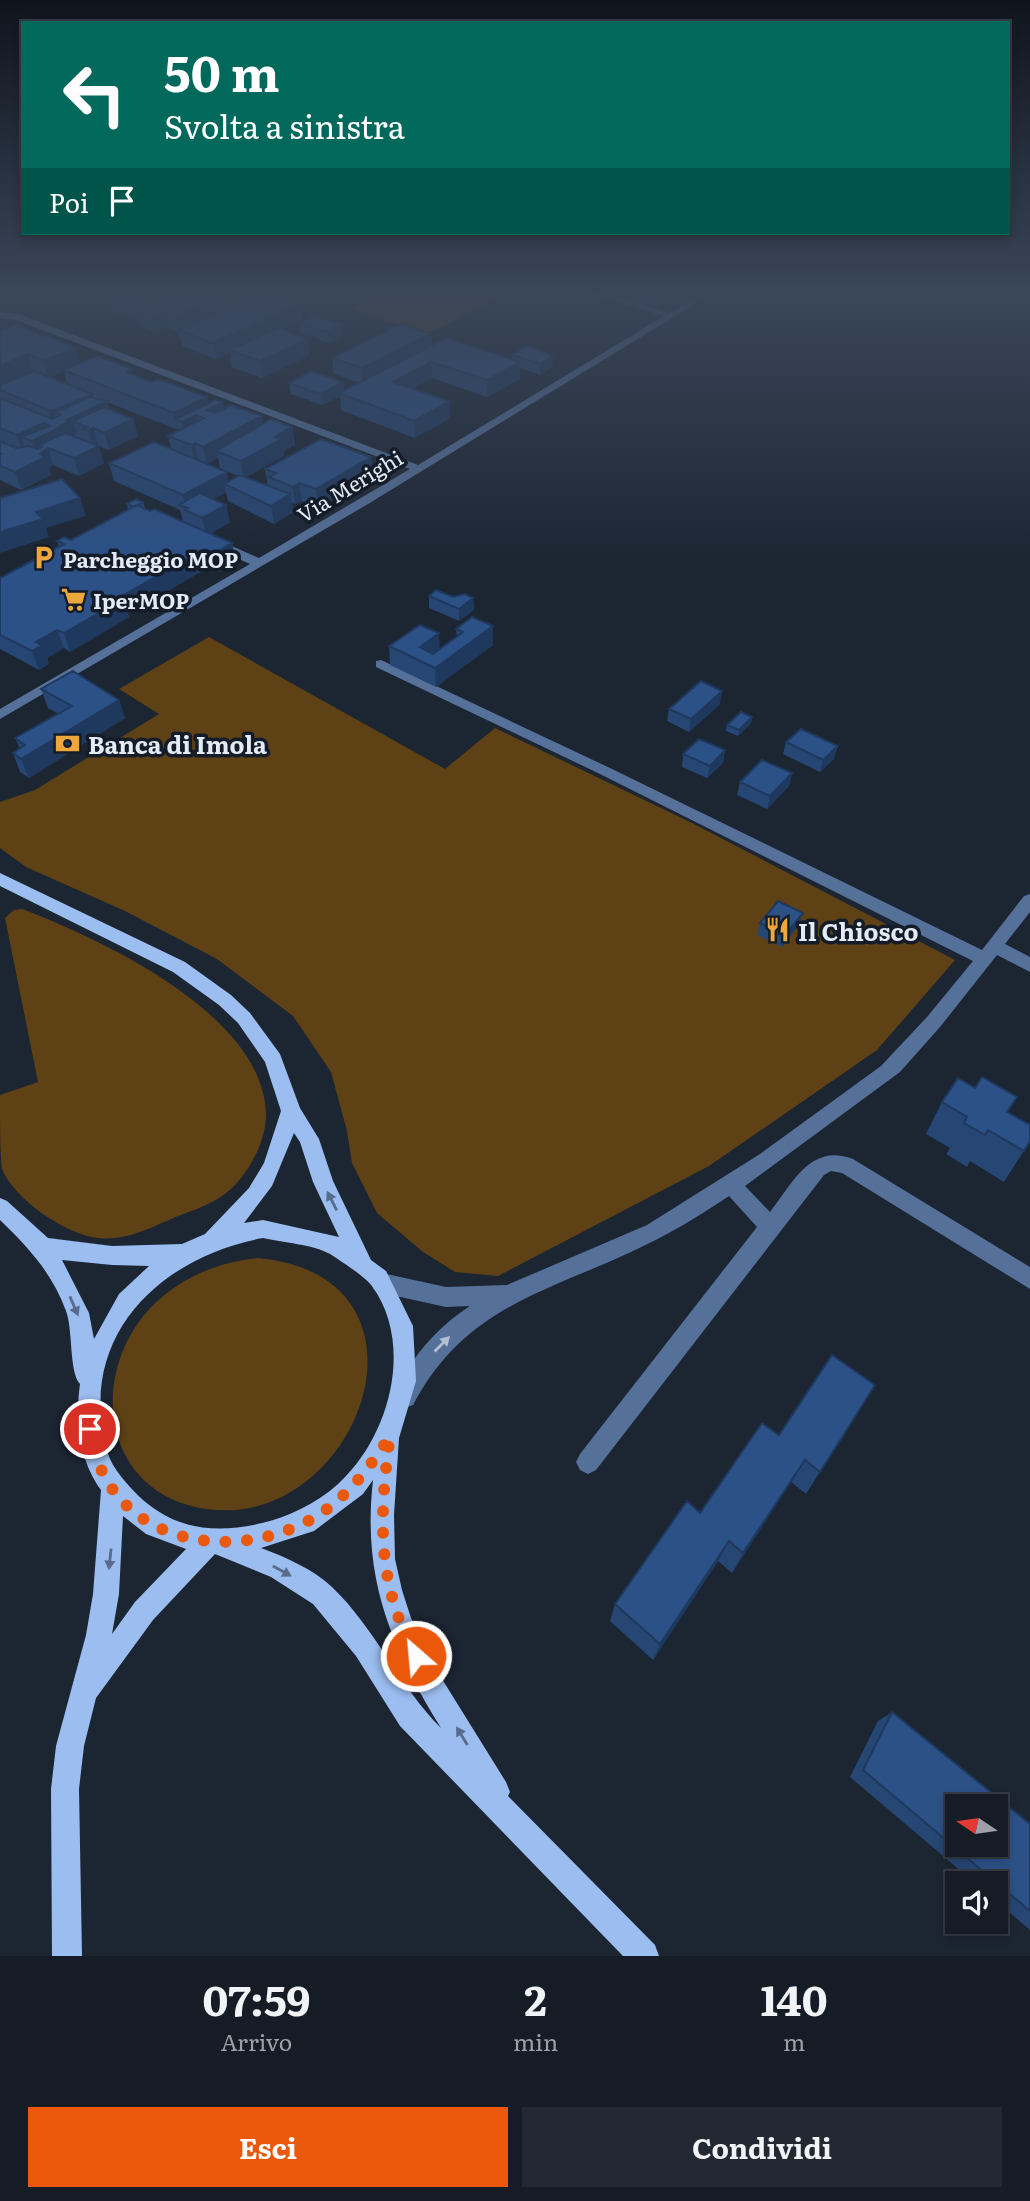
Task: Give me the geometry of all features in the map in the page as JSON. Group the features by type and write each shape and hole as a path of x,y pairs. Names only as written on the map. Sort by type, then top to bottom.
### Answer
{"main road":[{"path":"0,879 179,967 225,1000 258,1035 273,1059 291,1111 309,1139 323,1182 363,1262"},
{"path":"207,1242 238,1216 270,1174 291,1111"},
{"path":"0,1207 42,1246 78,1313 85,1350 87,1406 93,1451 113,1490 138,1516 171,1534 214,1543 279,1568 322,1595 365,1647 410,1716 644,1956"},
{"path":"80,1702 144,1611 214,1543 261,1539 301,1524 338,1501 368,1471 390,1436 403,1400 407,1357 400,1317 382,1283 363,1262 342,1247 317,1236 291,1230 254,1231 207,1242 182,1254 152,1275 126,1303 106,1335 92,1370 87,1406"},
{"path":"42,1246 83,1255 120,1258 182,1254"},
{"path":"390,1436 382,1500 383,1557 389,1590 402,1631 510,1816"},
{"path":"67,1956 65,1789 70,1746 99,1635 106,1594 113,1490"}],"street":[{"path":"190,382 419,469"},
{"name":"Via Merighi","path":"4,712 562,382"},
{"path":"202,538 259,563"},
{"path":"381,664 989,953 1030,965"},
{"path":"403,1400 421,1369 442,1343 510,1294 608,1254 680,1217 789,1145 898,1062 1030,900"},
{"path":"588,1462 770,1227 817,1169 829,1162 846,1166 1030,1279"},
{"path":"731,1184 770,1227"},
{"path":"382,1283 446,1297 510,1294"}],"shaded area":[{"path":"209,637 445,769 495,728 692,823 955,960 877,1050 709,1166 498,1276 455,1272 423,1252 377,1213 352,1163 347,1131 331,1072 293,1016 217,959 125,911 26,867 0,848 0,802 35,790 159,714 119,689"},
{"path":"22,909 55,922 134,961 209,1014 239,1045 258,1079 266,1115 265,1126 253,1160 239,1181 222,1196 135,1234 98,1238 57,1223 29,1203 9,1181 2,1169 0,1095 38,1082 5,918 14,910"},
{"path":"258,1258 318,1275 353,1308 367,1351 362,1399 341,1444 306,1482 260,1505 206,1509 169,1498 142,1478 124,1452 114,1421 114,1388 121,1355 138,1324 162,1297 184,1281 207,1270"}],"building":[{"path":"7,382 62,382 92,394 57,409 48,410 0,390 0,385"},
{"path":"95,382 167,382 207,397 174,413"},
{"path":"290,382 342,382 320,394"},
{"path":"360,382 394,382 449,401 414,421 339,393"},
{"path":"89,397 107,401 32,441 21,437 50,426 43,423 17,435 0,428 0,398 52,419 61,415 55,412"},
{"path":"215,400 223,402 207,410 215,413 231,405 262,416 203,447 168,436 204,418 196,415 182,422 175,419"},
{"path":"104,407 133,419 104,433 93,428 88,431 83,429 87,427 73,421"},
{"path":"271,419 292,427 275,437 282,439 241,461 216,451"},
{"path":"65,433 99,446 74,458 48,448 40,454 46,457 15,472 0,466 0,441 16,448 29,446 37,449 42,447 39,445"},
{"path":"321,439 371,457 316,489 299,483 293,487 269,477 276,473 265,469"},
{"path":"154,442 227,472 183,495 109,463"},
{"path":"240,475 290,494 271,506 224,484"},
{"path":"62,479 80,498 36,512 43,519 0,532 0,498"},
{"path":"200,493 226,505 202,518 179,505"},
{"path":"136,499 143,502 134,507 127,504"},
{"path":"137,505 150,511 154,509 232,543 215,553 205,549 120,597 123,599 64,633 57,630 36,642 42,645 32,651 0,635 0,578 64,544 57,541 64,537 71,540"},
{"path":"436,590 453,597 465,594 473,598 459,609 429,596"},
{"path":"472,617 493,626 435,668 389,646 420,625 439,633 420,647 433,654 463,632 456,629"},
{"path":"73,671 119,700 21,759 13,753 25,745 15,738 72,706 41,689"},
{"path":"701,681 722,691 691,719 669,709"},
{"path":"741,712 752,717 739,730 727,725"},
{"path":"801,729 838,746 823,760 786,742"},
{"path":"699,739 725,750 710,766 683,754"},
{"path":"762,760 792,773 770,796 740,782"},
{"path":"778,901 803,913 785,935 760,923"},
{"path":"982,1077 1017,1097 1007,1112 1030,1125 1030,1141 1024,1151 988,1130 985,1135 964,1123 967,1117 942,1102 958,1078 975,1088"},
{"path":"832,1355 875,1385 820,1472 805,1460 743,1553 729,1541 660,1644 615,1604 687,1501 700,1513 762,1423 779,1435"},
{"path":"892,1712 993,1794 945,1794 945,1839 863,1770"},
{"path":"1008,1806 1030,1824 1030,1911 1008,1892 1008,1871 983,1871 966,1857 1008,1857"}],"place":[{"name":"Parcheggio MOP","path":"43,558"},
{"name":"IperMOP","path":"73,599"},
{"name":"Banca di Imola","path":"68,743"},
{"name":"Il Chiosco","path":"778,930"}],"route":[{"path":"90,1429 93,1451 113,1490 138,1516 171,1534 209,1543 261,1539 301,1524 338,1501 368,1471 390,1436 382,1500 383,1557 389,1590 402,1631 416,1656"}]}
